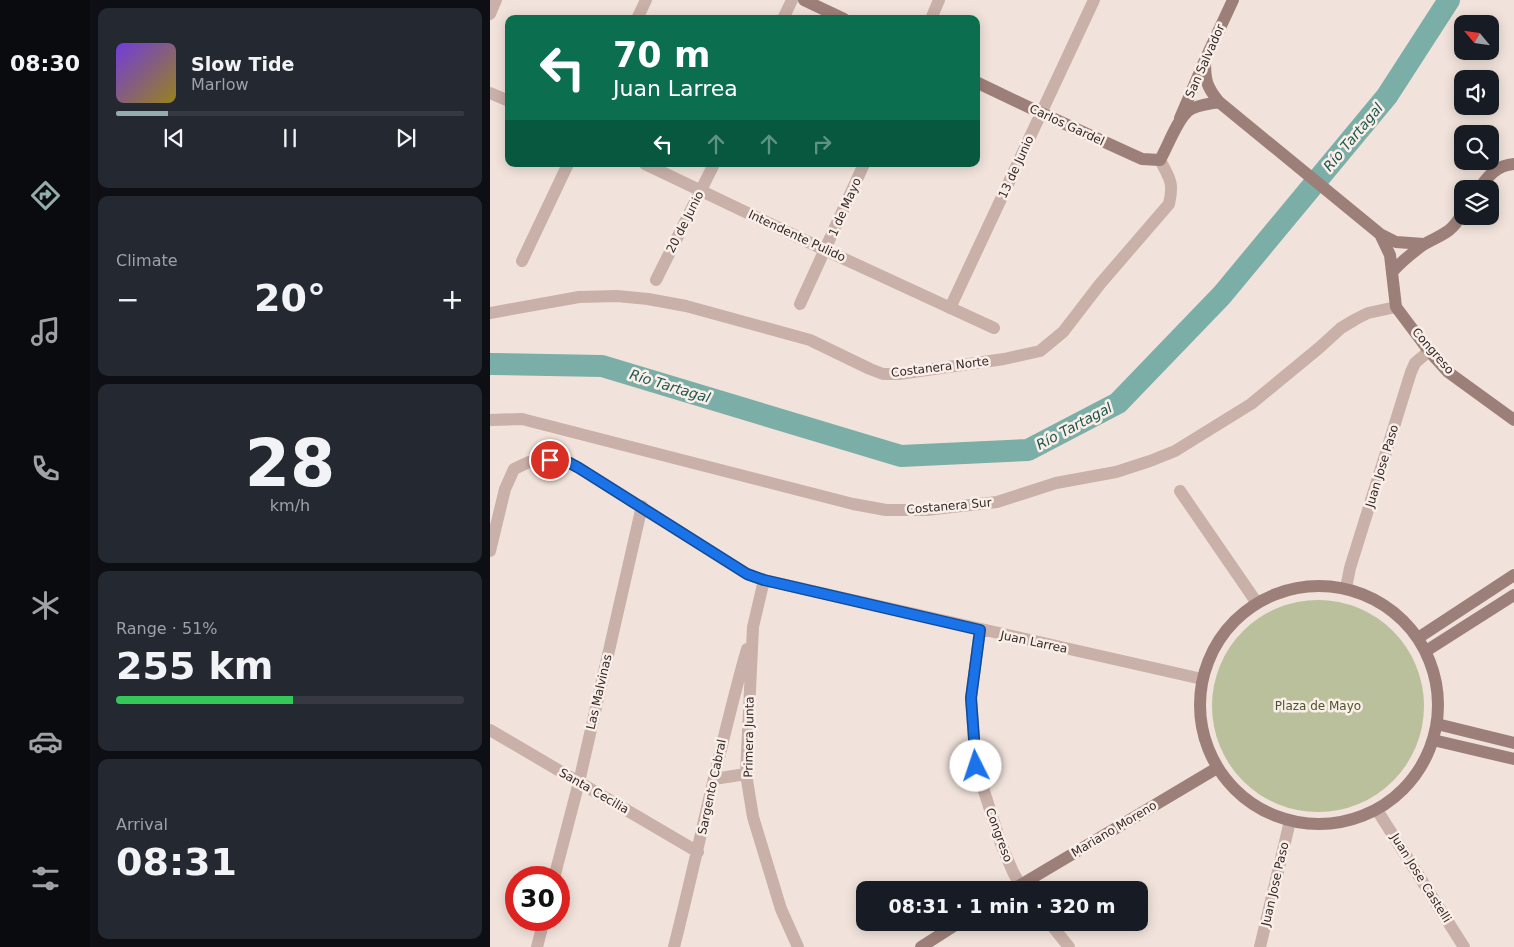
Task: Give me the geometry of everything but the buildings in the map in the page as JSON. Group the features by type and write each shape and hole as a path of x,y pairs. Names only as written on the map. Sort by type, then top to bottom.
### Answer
{"main road":[{"path":"804,0 836,15"},
{"name":"San Salvador","path":"1160,160 1233,0"},
{"path":"1205,60 1205,76 1208,87 1219,102 1380,234 1396,242 1424,244"},
{"name":"Carlos Gardel","path":"980,84 1128,154 1142,159 1160,160"},
{"path":"1178,123 1188,111 1219,102"},
{"path":"1485,180 1503,164 1514,164"},
{"path":"1393,271 1404,259 1424,244 1446,234 1454,224"},
{"name":"Congreso","path":"1380,234 1390,255 1396,307 1448,372 1514,420"},
{"path":"1418,638 1514,575"},
{"path":"1316,585 1346,588 1374,598 1391,609 1399,615 1418,638 1435,675 1438,699 1437,724 1433,740 1421,768 1402,791 1377,810 1349,821 1319,825 1290,822 1261,810 1236,792 1217,768 1204,740 1199,709 1202,678 1213,648 1232,622 1257,602 1285,590 1300,587 1316,585"},
{"path":"1426,652 1514,595"},
{"path":"1437,724 1514,743"},
{"path":"1433,740 1514,759"},
{"name":"Mariano Moreno","path":"1030,881 1217,768"},
{"path":"921,947 946,931"}],"street":[{"path":"490,14 496,0"},
{"path":"639,15 646,0"},
{"path":"785,15 792,0"},
{"path":"932,15 939,0"},
{"name":"13 de Junio","path":"950,308 1094,0"},
{"path":"490,93 505,99"},
{"name":"Costanera Norte","path":"490,313 579,297 617,296 648,299 686,306 810,340 883,374 899,374 1004,359 1040,351 1063,332 1100,284 1170,204 1173,189 1170,178 1160,160"},
{"path":"522,261 567,167"},
{"name":"Intendente Pulido","path":"651,167 994,328"},
{"name":"20 de Junio","path":"656,280 712,167"},
{"name":"1 de Mayo","path":"800,304 863,167"},
{"name":"Costanera Sur","path":"490,420 522,419 853,504 886,510 926,510 997,502 1056,484 1116,472 1175,451 1251,404 1341,328 1368,313 1396,307"},
{"name":"Juan Jose Paso","path":"1346,588 1350,568 1411,372 1415,363 1429,350"},
{"name":"Juan Larrea","path":"490,551 505,489 514,470 529,462 550,460 568,462 642,506 747,574 764,580 980,630 1202,678"},
{"path":"1180,491 1257,602"},
{"name":"Las Malvinas","path":"557,866 642,506"},
{"name":"Primera Junta","path":"764,580 753,627 746,774 753,817 781,909 798,947"},
{"name":"Sargento Cabral","path":"674,947 698,852 726,722 753,627"},
{"name":"Congreso","path":"980,630 971,698 976,766 1001,844 1015,881"},
{"name":"Santa Cecilia","path":"490,730 698,852"},
{"path":"714,779 746,774"},
{"name":"Juan Jose Castelli","path":"1377,810 1464,947"},
{"name":"Juan Jose Paso","path":"1260,947 1290,822"},
{"path":"537,947 541,931"},
{"path":"1056,931 1069,947"}],"green space":[{"name":"Plaza de Mayo","path":"1318,600 1339,602 1358,608 1377,618 1393,631 1406,647 1416,666 1422,685 1424,706 1422,727 1416,746 1406,765 1393,781 1377,794 1358,804 1339,810 1318,812 1297,810 1278,804 1259,794 1243,781 1230,765 1220,746 1214,727 1212,706 1214,685 1220,666 1230,647 1243,631 1259,618 1278,608 1297,602"}],"waterway":[{"name":"Río Tartagal","path":"490,364 602,366 901,456 1028,450 1118,403 1222,295 1387,96 1449,0"}],"route":[{"path":"550,460 568,462 579,468 747,574 764,580 980,630 971,698 976,766"}]}
